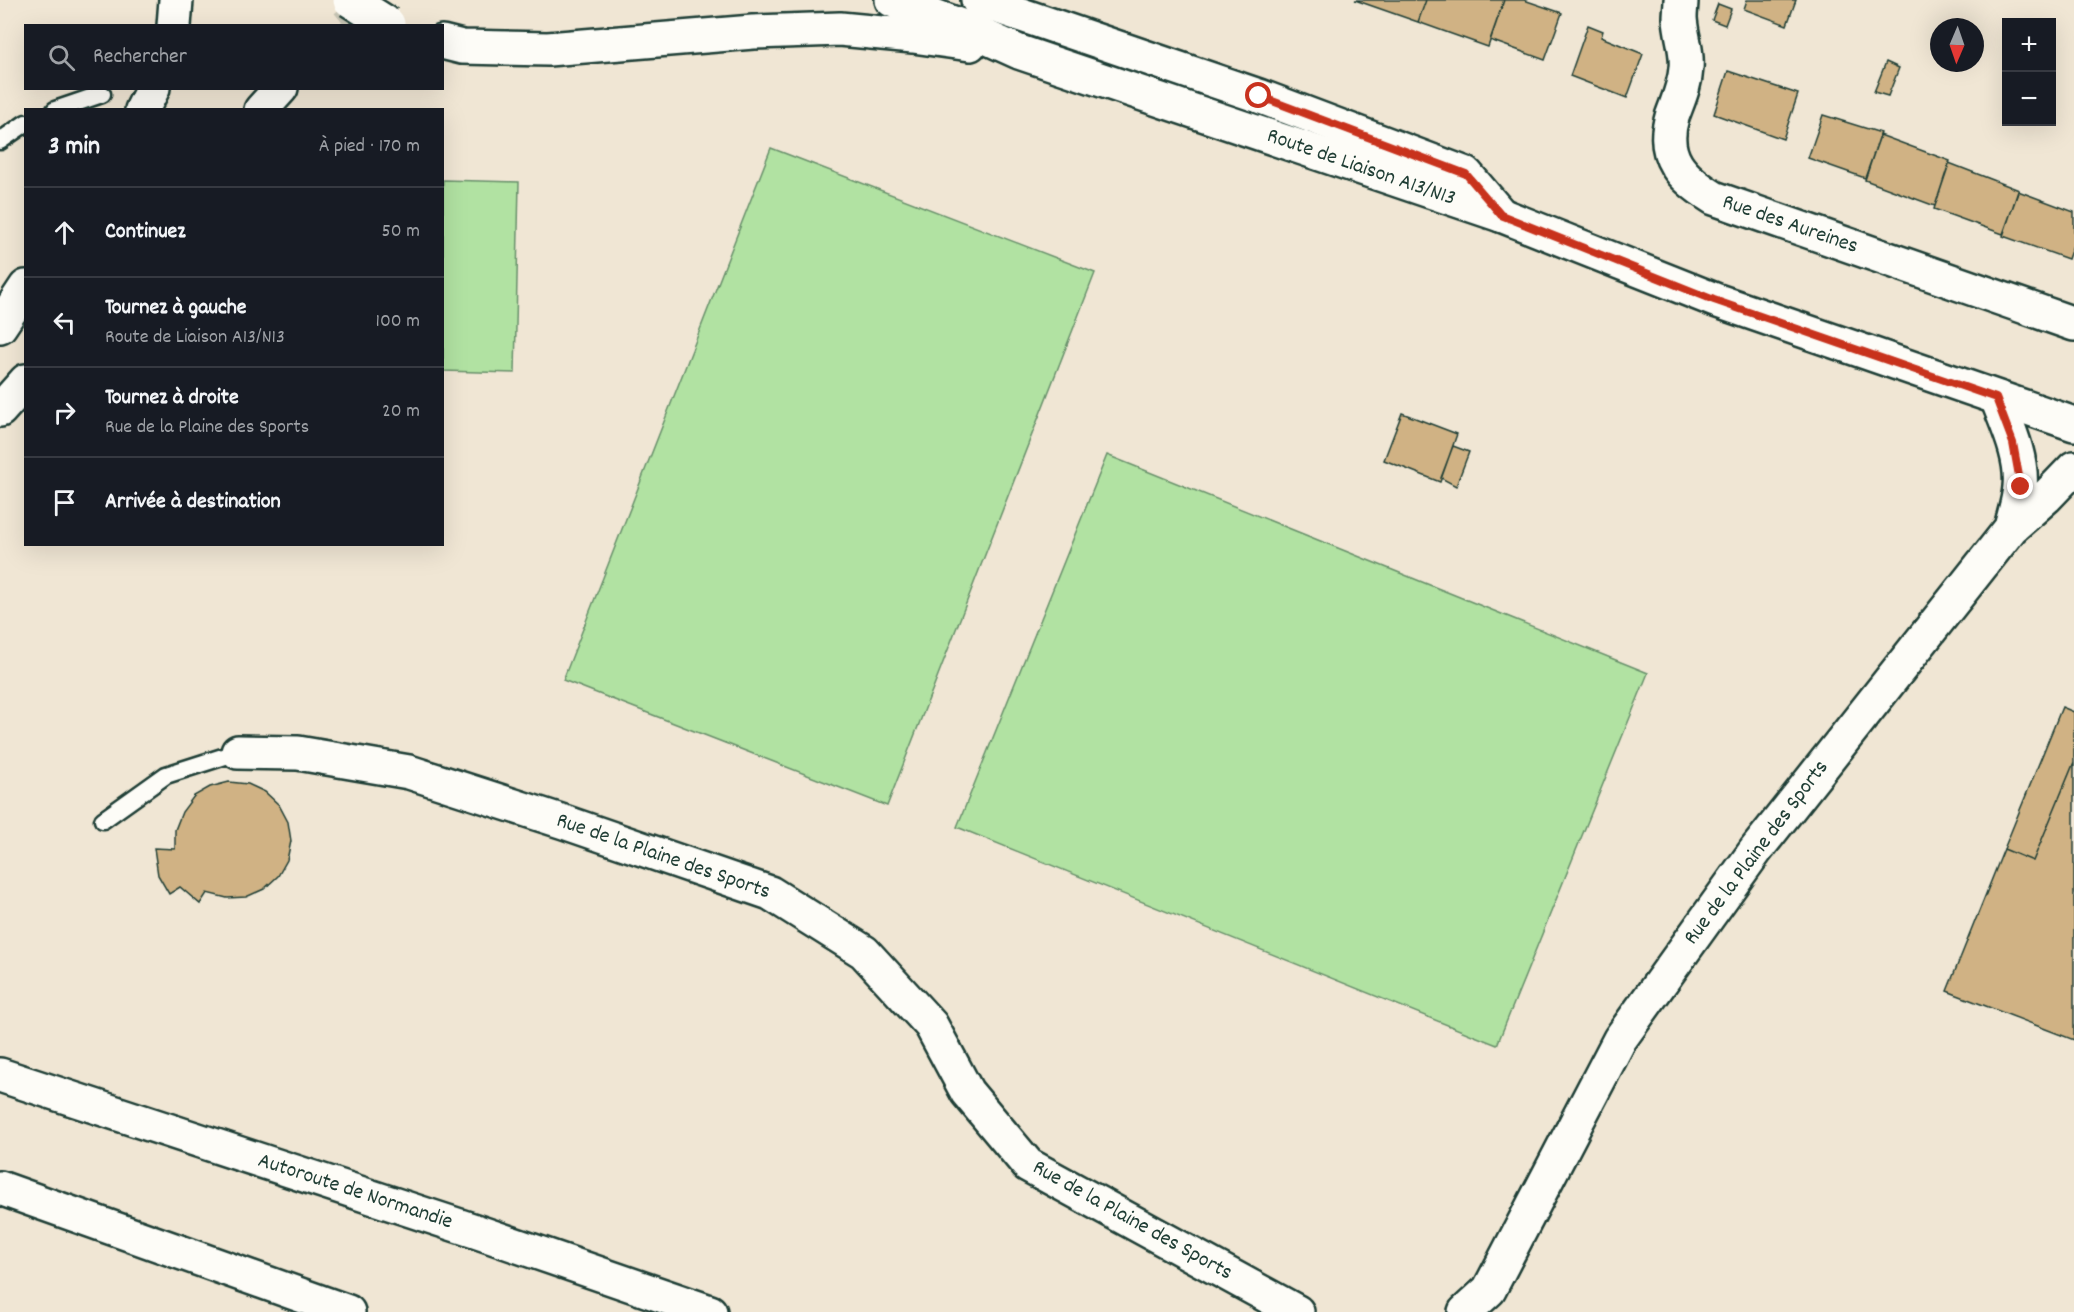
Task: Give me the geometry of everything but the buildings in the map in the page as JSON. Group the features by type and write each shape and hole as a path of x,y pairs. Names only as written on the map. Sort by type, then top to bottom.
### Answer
{"main road":[{"path":"174,24 176,0"},
{"path":"350,0 388,24"},
{"path":"892,0 966,28 1019,52"},
{"path":"978,0 1259,96 1466,174 1501,215"},
{"name":"Rue des Aureines","path":"1681,0 1680,19 1687,66 1668,134 1670,153 1679,171 1692,184 1714,198 2074,324"},
{"path":"444,42 462,47 548,49 753,32 840,29 913,36 1019,52"},
{"name":"Route de Liaison A13/N13","path":"1019,52 1501,215 1714,300 1996,398 2074,422"},
{"path":"263,108 278,90"},
{"path":"0,326 24,290"},
{"path":"0,410 24,383"},
{"name":"Rue de la Plaine des Sports","path":"1465,1312 1489,1290 1620,1039 1756,850 2011,528 2021,487 2013,443 1996,398"},
{"path":"2011,528 2074,468"},
{"name":"Rue de la Plaine des Sports","path":"238,752 298,753 409,772 564,822 770,893 864,952 931,1025 967,1092 1028,1165 1297,1312"},
{"name":"Autoroute de Normandie","path":"0,1075 478,1232 710,1312"},
{"path":"0,1188 348,1312"}],"lane":[{"path":"61,108 102,94"},
{"path":"0,141 24,124"},
{"path":"103,820 166,775 238,752"}],"green space":[{"path":"771,148 1095,273 887,806 563,680"},
{"path":"444,180 519,182 515,373 444,371"},
{"path":"1107,455 1648,673 1497,1045 957,827"}],"tunnel":[{"path":"347,24 377,0"}],"route":[{"path":"1259,96 1466,174 1501,215 1714,300 1996,398 2013,443 2021,487"}]}
